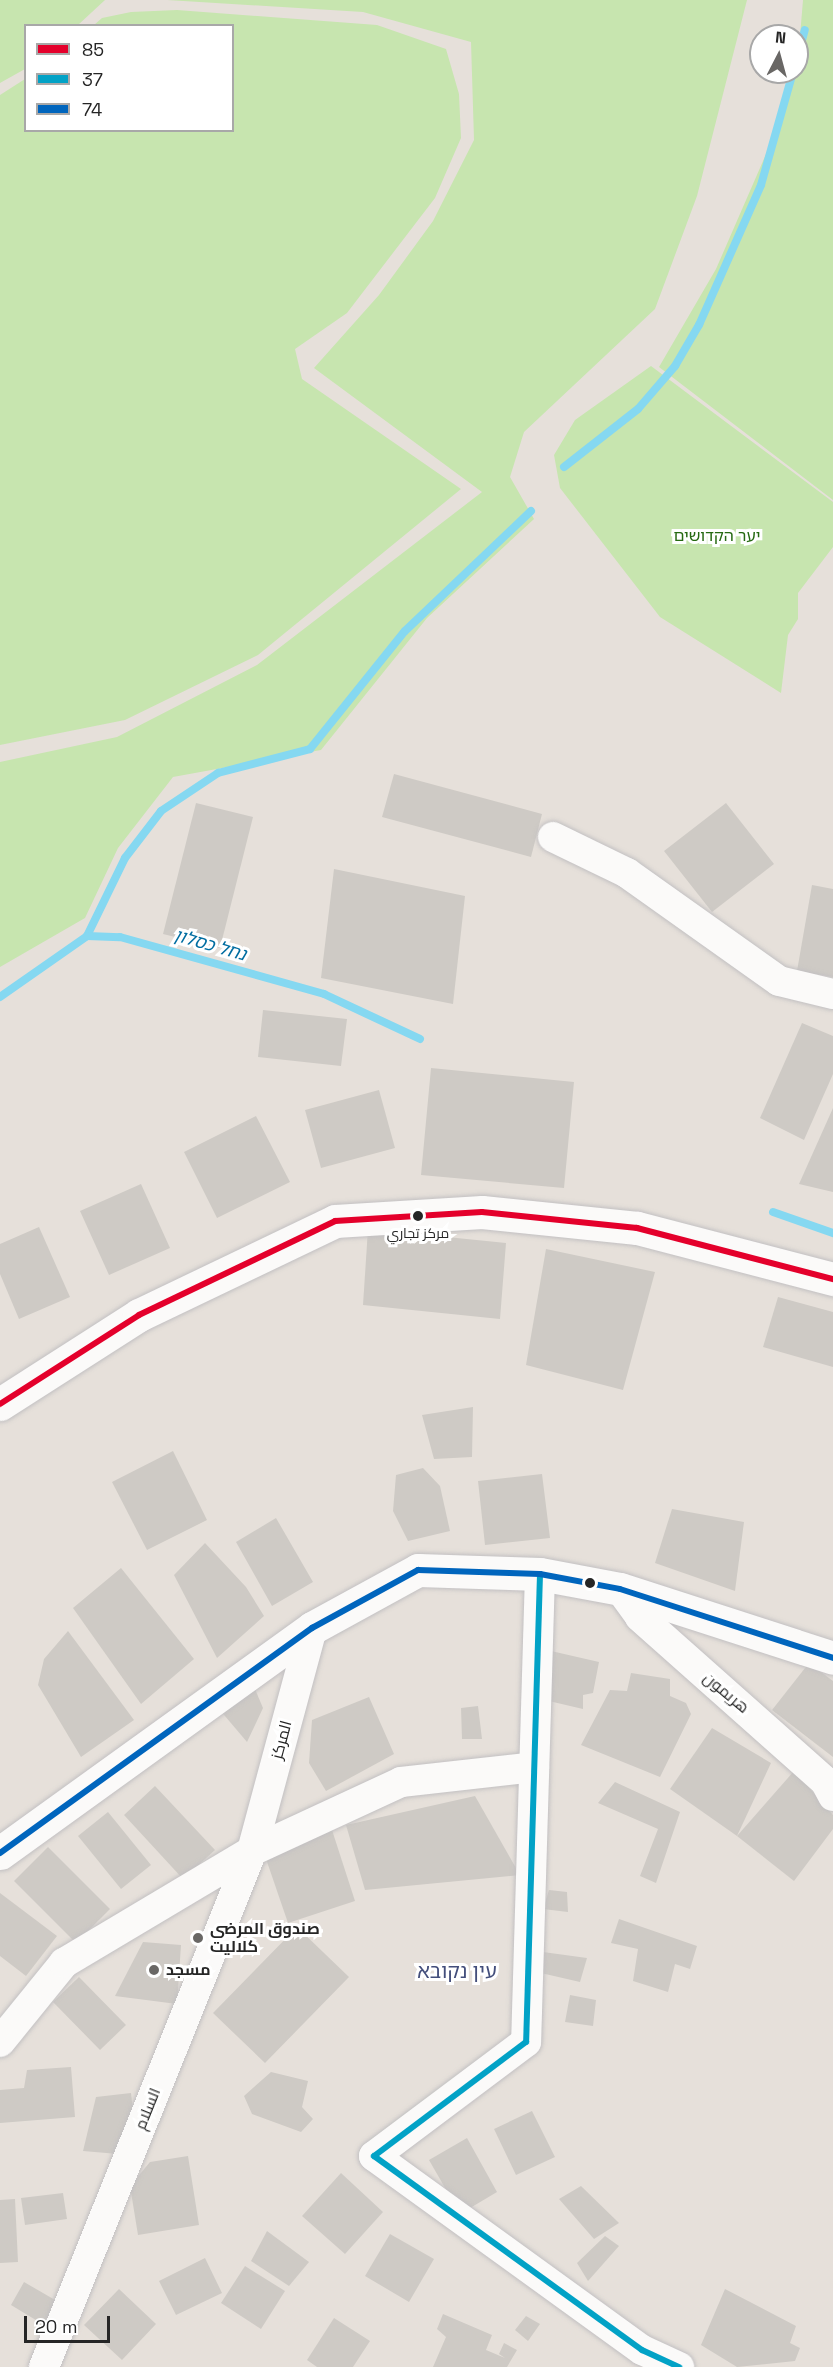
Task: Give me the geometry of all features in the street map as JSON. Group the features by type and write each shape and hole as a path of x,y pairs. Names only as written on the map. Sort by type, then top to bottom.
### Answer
{"street":[{"path":"553,837 627,873 779,981 833,994"},
{"path":"0,1404 139,1315 335,1221 482,1212 637,1228 833,1279"},
{"path":"0,1853 312,1629 418,1570 540,1574 620,1589 833,1658"},
{"path":"540,1574 526,2042 374,2156 642,2350 679,2367"},
{"name":"هريمون","path":"620,1589 648,1624 816,1774 833,1796"},
{"name":"المركز","path":"252,1851 312,1629"},
{"path":"0,2042 64,1963 252,1851 401,1782 534,1767"},
{"name":"السلام","path":"44,2367 252,1851"}],"green space":[{"path":"0,0 105,0 79,24 24,24 24,70 0,83"},
{"path":"167,0 747,0 697,196 655,309 524,432 510,477 534,519 427,618 321,750 173,777 118,848 85,918 0,967 0,762 117,737 257,665 482,492 314,368 379,295 433,221 474,140 471,42 363,12"},
{"path":"803,0 833,0 833,500 659,367 716,269 780,122 787,84 809,84 809,24 801,24"},
{"path":"177,10 377,25 446,49 459,94 461,138 435,198 347,313 295,349 302,379 461,489 258,655 125,720 0,745 0,95 24,80 24,132 234,132 234,24 95,24 102,18 131,12"},
{"name":"יער הקדושים","path":"651,366 833,502 833,547 798,593 798,619 788,635 781,693 660,617 560,488 554,455 575,420"}],"building":[{"path":"394,774 542,814 531,857 382,817"},
{"path":"196,803 253,817 220,948 163,934"},
{"path":"726,803 774,864 712,912 664,851"},
{"path":"334,869 465,896 453,1004 321,978"},
{"path":"812,885 833,889 833,977 797,971"},
{"path":"263,1010 347,1019 341,1066 258,1057"},
{"path":"802,1023 833,1036 833,1074 804,1140 760,1118"},
{"name":"مركز تجاري","path":"431,1068 574,1082 564,1188 421,1175"},
{"path":"379,1090 395,1148 321,1168 305,1110"},
{"path":"833,1108 833,1192 799,1184"},
{"path":"256,1116 290,1182 217,1218 184,1152"},
{"path":"141,1184 170,1248 109,1275 80,1211"},
{"path":"39,1227 70,1297 19,1319 0,1274 0,1244"},
{"path":"368,1229 506,1243 500,1319 363,1305"},
{"path":"546,1249 655,1272 623,1390 526,1365"},
{"path":"778,1297 833,1312 833,1367 763,1347"},
{"path":"473,1407 472,1457 434,1459 422,1415"},
{"path":"173,1451 207,1520 147,1550 112,1482"},
{"path":"423,1468 440,1486 450,1531 408,1541 393,1511 396,1475"},
{"path":"542,1474 550,1538 485,1545 478,1481"},
{"path":"672,1509 744,1522 735,1591 655,1563"},
{"path":"276,1518 313,1582 272,1606 236,1542"},
{"path":"205,1543 246,1587 264,1616 217,1658 174,1575"},
{"path":"121,1568 194,1659 141,1704 73,1608"},
{"path":"68,1631 134,1720 81,1757 38,1685 44,1659"},
{"path":"538,1648 599,1662 593,1693 583,1695 583,1709 536,1698"},
{"path":"809,1663 833,1681 833,1757 772,1710"},
{"path":"631,1673 670,1679 670,1696 686,1703 691,1714 660,1777 581,1745 610,1690 627,1691"},
{"path":"252,1682 263,1708 247,1742 219,1709"},
{"path":"369,1697 394,1754 326,1791 309,1763 312,1720"},
{"path":"478,1706 482,1739 462,1739 461,1708"},
{"path":"712,1728 771,1763 737,1836 670,1789"},
{"path":"794,1771 833,1815 833,1829 794,1881 737,1836"},
{"path":"615,1782 680,1812 656,1883 640,1876 658,1829 598,1803"},
{"path":"155,1786 215,1850 183,1879 124,1815"},
{"path":"475,1796 520,1875 365,1890 346,1825"},
{"path":"108,1812 151,1865 121,1889 78,1836"},
{"path":"332,1830 355,1901 288,1923 264,1853"},
{"path":"48,1847 110,1909 76,1943 14,1881"},
{"path":"549,1890 567,1892 568,1912 543,1909"},
{"path":"0,1893 57,1936 26,1976 0,1956"},
{"path":"619,1919 697,1946 690,1969 675,1964 668,1992 633,1981 638,1949 611,1943"},
{"path":"297,1927 349,1977 265,2063 213,2013"},
{"name":"مسجد","path":"143,1942 181,1945 177,2004 115,1996"},
{"path":"543,1952 587,1958 580,1982 541,1973"},
{"path":"79,1977 126,2025 100,2050 53,2002"},
{"path":"570,1995 596,2000 593,2026 565,2022"},
{"path":"71,2067 75,2117 0,2123 0,2090 24,2088 27,2070"},
{"path":"271,2072 308,2081 302,2107 313,2119 301,2132 252,2114 244,2096"},
{"path":"131,2093 134,2118 118,2154 83,2151 96,2097"},
{"path":"532,2111 555,2157 516,2175 494,2129"},
{"path":"467,2138 497,2192 460,2214 429,2160"},
{"path":"188,2156 199,2225 138,2235 130,2186 150,2162"},
{"path":"341,2173 383,2212 345,2254 302,2216"},
{"path":"581,2186 619,2223 594,2239 559,2199"},
{"path":"63,2193 67,2219 25,2225 21,2198"},
{"path":"15,2199 18,2262 0,2263 0,2200"},
{"path":"267,2231 309,2262 289,2286 251,2261"},
{"path":"390,2234 434,2259 409,2302 365,2276"},
{"path":"605,2236 619,2246 588,2281 577,2263"},
{"path":"205,2258 222,2293 176,2315 159,2281"},
{"path":"245,2266 285,2291 261,2329 221,2303"},
{"path":"24,2282 62,2304 49,2328 11,2305"},
{"path":"119,2289 156,2324 122,2360 84,2325"},
{"path":"725,2289 796,2326 790,2343 800,2348 795,2361 737,2367 701,2345"},
{"path":"443,2314 492,2335 486,2350 505,2358 499,2354 504,2343 517,2350 507,2367 433,2367 446,2337 437,2329"},
{"path":"526,2316 540,2324 528,2341 515,2330"},
{"path":"334,2318 370,2341 353,2367 317,2367 307,2360"}],"waterway":[{"path":"564,467 638,409 675,366 699,325 761,185 790,84"},
{"path":"87,936 125,858 161,811 218,773 310,749 405,631 531,511"},
{"name":"נחל כסלון","path":"0,997 87,936 120,937 324,994 420,1039"},
{"path":"773,1212 833,1233"}],"transit line":[{"name":"85","path":"0,1404 139,1315 335,1221 482,1212 637,1228 833,1279"},
{"name":"74","path":"0,1853 312,1628 418,1570 540,1574 620,1589 833,1658"},
{"name":"37","path":"540,1574 526,2042 374,2156 642,2350 679,2367"}],"place":[{"name":"مركز تجاري","path":"418,1216"},
{"name":"صندوق المرضى كلاليت","path":"198,1938"},
{"name":"مسجد","path":"154,1970"}],"district":[{"name":"עין נקובא","path":"457,1971"}]}
